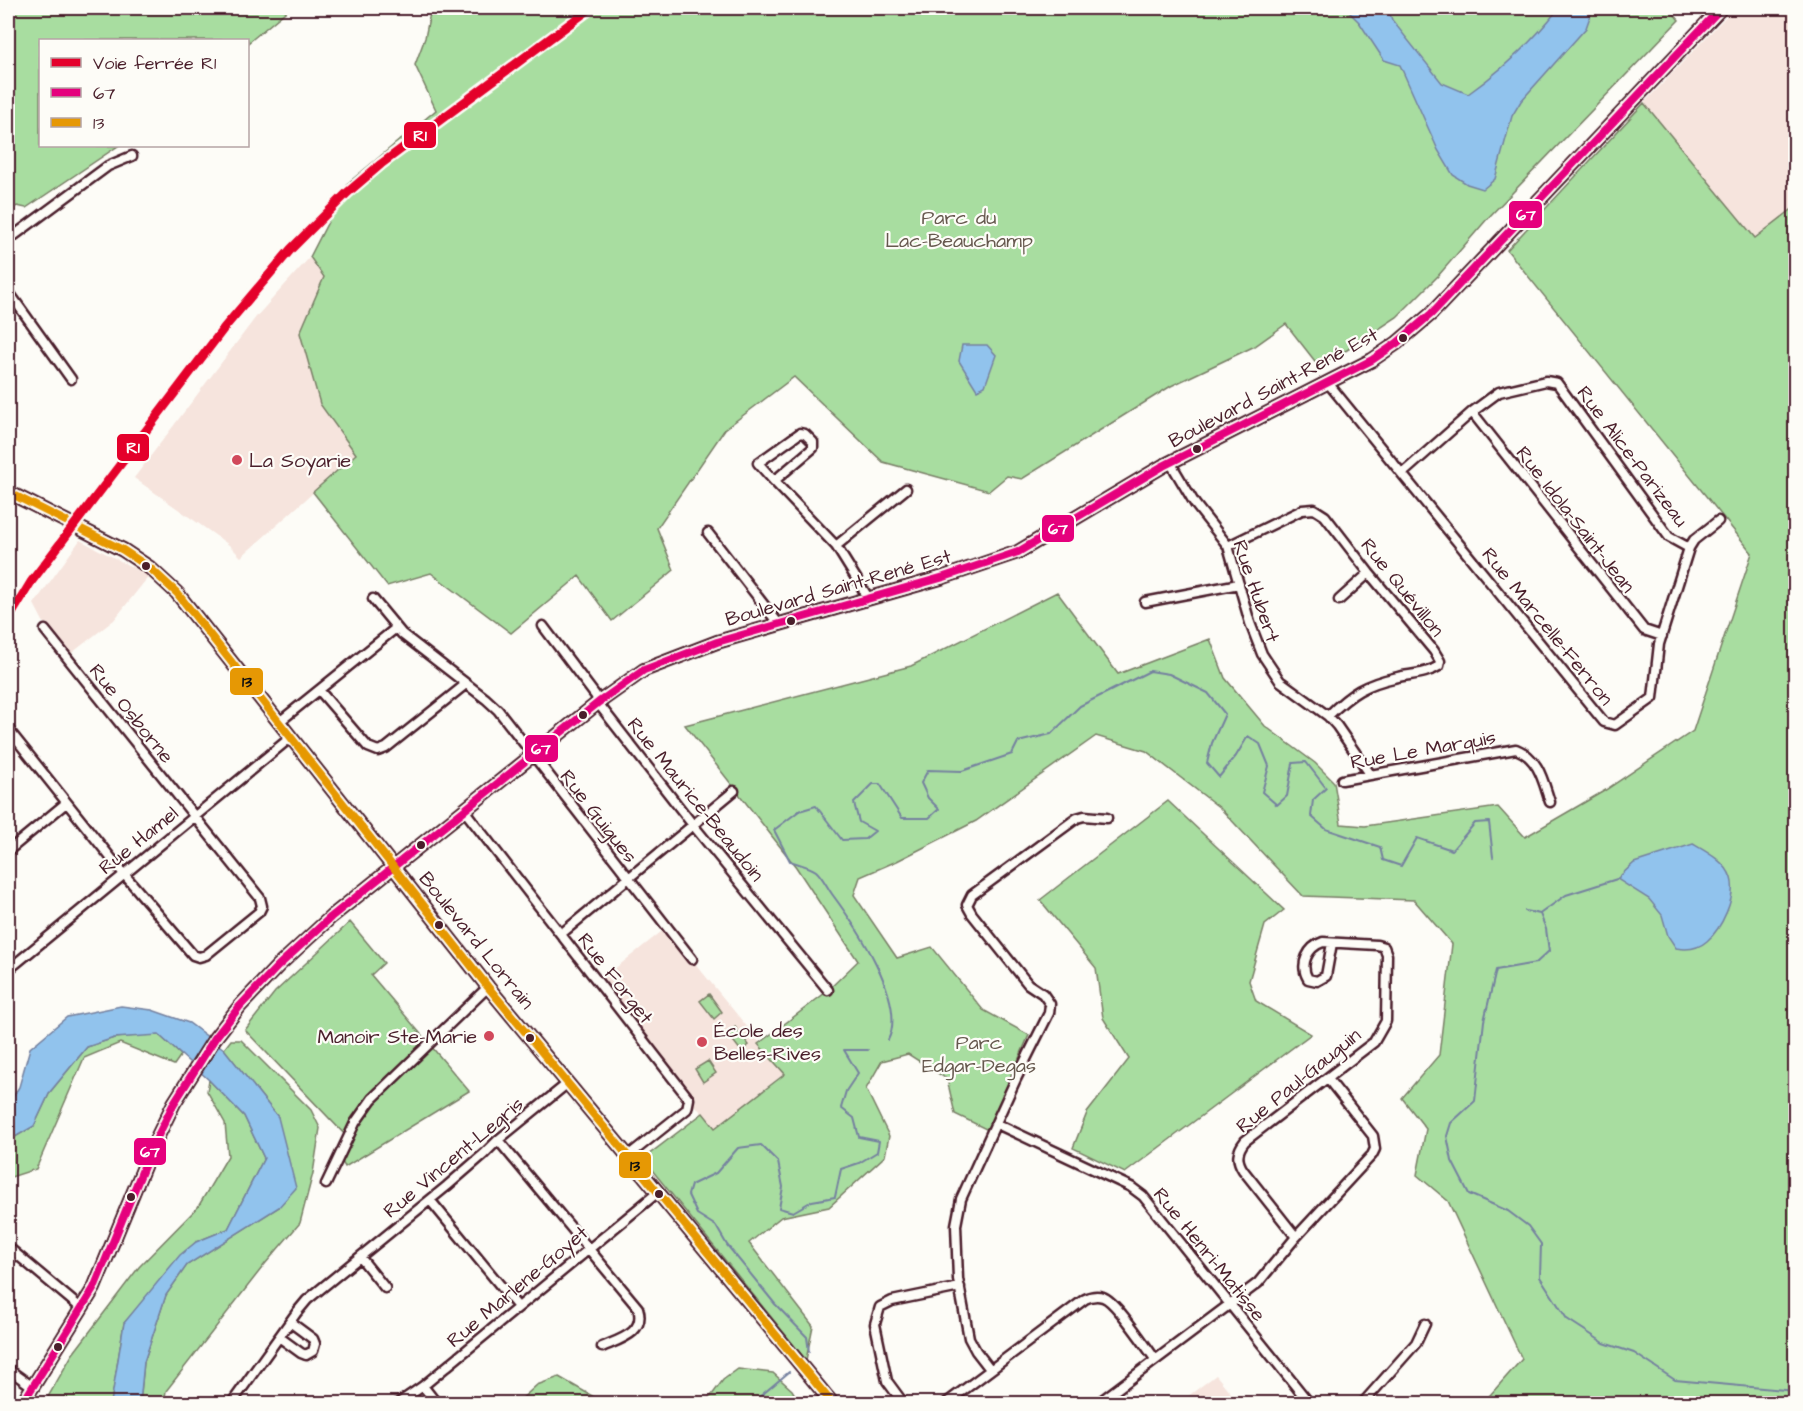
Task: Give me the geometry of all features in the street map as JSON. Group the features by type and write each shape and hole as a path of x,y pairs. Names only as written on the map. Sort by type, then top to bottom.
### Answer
{"street":[{"name":"Boulevard Saint-René Est","path":"22,1404 94,1288 154,1143 215,1038 250,994 331,916 531,755 635,675 717,642 870,599 1018,552 1170,462 1372,360 1397,343 1431,314 1721,8"},
{"path":"8,240 108,166 132,156"},
{"path":"8,291 70,379"},
{"name":"Rue Alice-Parizeau","path":"1403,473 1472,412 1499,392 1546,381 1557,383 1669,537 1689,548"},
{"name":"Rue Marcelle-Ferron","path":"1328,383 1604,722 1615,725 1653,698 1662,636 1689,548 1694,540 1718,521"},
{"name":"Rue Idola-Saint-Jean","path":"1472,412 1644,630 1662,636"},
{"path":"774,482 813,448 813,442 806,434 800,433 758,463 774,482 836,546 870,599"},
{"name":"Rue Hubert","path":"1170,462 1195,504 1228,546 1250,622 1262,654 1280,681 1328,716 1370,774"},
{"path":"836,546 906,489"},
{"name":"Boulevard Lorrain","path":"8,492 123,549 150,568 189,606 278,723 488,987 833,1404"},
{"name":"Rue Quévillon","path":"1228,546 1302,510 1314,509 1325,516 1440,661 1439,666 1431,671 1368,685 1347,696 1328,716"},
{"path":"708,534 778,623"},
{"path":"1339,600 1369,573"},
{"path":"1145,602 1239,584"},
{"name":"Rue Guigues","path":"373,599 396,628 498,710 692,959"},
{"name":"Rue Maurice-Beaudoin","path":"543,626 601,707 693,825 828,990"},
{"path":"278,723 396,628"},
{"name":"Rue Osborne","path":"45,630 260,898 262,906 259,912 206,955 199,957 193,955 123,873"},
{"path":"319,690 368,747 378,751 386,748 466,684"},
{"path":"8,729 123,873"},
{"name":"Rue Hamel","path":"8,970 123,873 290,738"},
{"name":"Rue Le Marquis","path":"1342,780 1516,749 1534,761 1550,802"},
{"path":"561,934 734,791"},
{"path":"8,851 66,802"},
{"name":"Rue Forget","path":"464,810 689,1099 687,1109 628,1156"},
{"path":"990,1369 969,1338 960,1287 956,1225 961,1199 1049,1013 1050,1004 1042,994 1028,984 972,914 968,905 969,899 972,894 1077,818 1084,816 1107,818"},
{"name":"Rue Paul-Gauguin","path":"1296,1237 1243,1170 1239,1164 1238,1153 1245,1141 1374,1042 1386,1021 1387,955 1384,947 1323,942 1312,946 1304,967 1308,978 1317,981 1326,976 1332,943"},
{"path":"326,1184 355,1123 372,1098 488,987"},
{"path":"1097,1404 1258,1282 1296,1237 1366,1163 1375,1149 1373,1137 1328,1078"},
{"name":"Rue Vincent-Legris","path":"231,1404 307,1300 568,1083"},
{"name":"Rue Henri-Matisse","path":"997,1124 1131,1187 1143,1196 1310,1404"},
{"path":"498,1140 587,1249 633,1301 641,1317 637,1328 602,1347"},
{"name":"Rue Marlene-Goyet","path":"397,1404 423,1386 657,1193"},
{"path":"430,1200 518,1307"},
{"path":"8,1247 82,1309"},
{"path":"360,1257 385,1288"},
{"path":"904,1404 887,1382 875,1323 880,1307 892,1301 960,1287"},
{"path":"945,1404 1085,1299 1098,1296 1108,1299 1113,1304 1155,1359"},
{"path":"279,1337 306,1355 313,1351 315,1344 313,1339 290,1322"},
{"path":"1362,1404 1416,1343 1425,1324"},
{"path":"8,1369 33,1387"},
{"path":"423,1386 437,1404"}],"shaded area":[{"path":"1734,8 1795,8 1795,207 1755,238 1644,103"},
{"path":"310,257 414,403 241,557 229,545 134,478 256,317"},
{"path":"80,540 149,576 114,620 68,656 45,625 34,604"},
{"name":"École des Belles-Rives","path":"666,928 785,1073 714,1129 696,1106 687,1109 689,1102 598,982"},
{"path":"1216,1375 1239,1403 1179,1403"}],"green space":[{"path":"8,8 290,8 249,42 249,39 39,39 39,147 117,147 26,208 17,206 9,212"},
{"name":"Parc du Lac-Beauchamp","path":"431,8 1669,8 1679,20 1488,218 1438,276 1397,317 1347,350 1318,365 1286,324 1255,346 1171,386 1022,479 1007,476 989,491 883,462 794,377 725,429 657,528 674,570 612,621 579,576 511,633 431,573 387,586 313,492 356,454 320,404 300,333 324,277 310,257 348,183 436,110 415,65 425,38"},
{"name":"Parc Edgar-Degas","path":"1644,103 1755,238 1795,207 1795,1403 1483,1403 1522,1359 1448,1201 1417,1175 1426,1129 1402,1098 1439,1055 1452,944 1414,900 1303,896 1220,808 1146,751 1096,736 976,821 860,877 854,895 897,958 932,947 983,1010 1029,1035 988,1130 955,1114 947,1079 908,1054 882,1061 866,1089 889,1136 885,1156 829,1207 781,1217 749,1243 813,1326 806,1360 643,1159 703,1113 715,1128 785,1074 758,1044 825,993 858,961 796,867 685,725 911,666 1057,592 1118,674 1210,639 1225,678 1265,726 1315,763 1334,782 1341,824 1365,826 1498,807 1525,837 1604,791 1693,731 1752,553 1507,250"},
{"path":"1168,801 1284,910 1265,925 1249,981 1256,1001 1311,1034 1125,1173 1073,1148 1087,1113 1129,1059 1103,1018 1096,968 1040,900"},
{"path":"350,922 384,963 371,975 469,1091 345,1167 339,1157 348,1138 245,1030 275,992"},
{"path":"709,994 722,1012 714,1019 700,1001"},
{"path":"735,1027 749,1045 741,1051 727,1033"},
{"path":"159,1035 181,1055 174,1065 120,1043 84,1058 36,1169 8,1178 8,1141 34,1126 50,1092 87,1047 114,1038"},
{"path":"231,1040 241,1040 311,1110 320,1128 313,1173 300,1223 166,1391 164,1403 140,1404 144,1362 166,1295 187,1265 279,1207 278,1117 224,1049"},
{"path":"708,1061 716,1073 703,1082 695,1069"},
{"path":"209,1080 244,1116 264,1158 228,1229 196,1242 124,1323 111,1403 44,1404 72,1355 139,1267 198,1207 228,1156 225,1123 207,1091"},
{"path":"738,1369 773,1373 792,1390 800,1403 706,1403 723,1380"},
{"path":"559,1377 599,1400 610,1403 517,1403 537,1385"}],"water":[{"path":"1345,8 1388,8 1392,20 1442,83 1468,94 1517,54 1559,8 1593,8 1586,28 1521,101 1512,116 1495,179 1483,189 1467,184 1453,175 1438,150 1400,65 1384,60 1359,22"},
{"path":"962,345 987,345 996,355 985,386 977,390 959,361"},
{"path":"1693,844 1715,858 1729,872 1732,894 1722,921 1712,936 1700,946 1680,949 1676,948 1668,936 1662,915 1649,899 1617,879 1634,863"},
{"path":"121,1006 152,1010 189,1023 224,1049 278,1117 296,1188 279,1207 187,1265 166,1295 144,1362 140,1403 111,1403 124,1323 180,1255 196,1242 228,1229 264,1158 244,1116 209,1080 159,1035 114,1038 87,1047 50,1092 34,1126 8,1141 8,1105 19,1087 30,1048 67,1017"}],"waterway":[{"path":"888,1040 892,1024 891,1005 876,964 853,924 820,876 813,869 790,861 774,830 799,811 816,806 842,840 865,839 875,831 859,822 854,803 873,784 880,784 902,818 929,818 939,809 928,798 921,783 928,770 962,771 1012,754 1018,742 1051,734 1080,706 1150,671 1169,674 1208,693 1225,714 1212,743 1207,763 1219,777 1248,736 1260,744 1269,766 1262,792 1277,805 1287,796 1293,763 1306,762 1326,788 1313,800 1311,816 1326,829 1380,847 1383,860 1401,866 1417,838 1452,850 1475,823 1489,822 1493,857"},
{"path":"1541,913 1566,895 1617,879"},
{"path":"1525,911 1540,914 1546,929 1549,951 1536,963 1496,970 1484,1021 1475,1101 1451,1123 1447,1136 1452,1161 1469,1194 1508,1211 1528,1226 1541,1244 1540,1277 1567,1319 1604,1343 1634,1353 1675,1380 1796,1391"},
{"path":"809,1352 807,1337 775,1304 727,1245 716,1226 697,1214 688,1195 691,1185 716,1173 738,1148 761,1145 778,1162 783,1187 779,1208 793,1212 812,1201 835,1197 841,1169 859,1163 877,1152 879,1141 859,1137 854,1118 841,1108 846,1091 858,1073 844,1050 868,1050"},
{"path":"751,1404 789,1372"}],"rail line":[{"name":"R1","path":"8,620 31,582 224,328 291,249 347,193 381,164 591,8"}],"transit line":[{"name":"67","path":"22,1404 94,1288 150,1152 174,1103 215,1038 240,1006 278,966 331,917 599,702 644,670 717,642 944,577 1018,552 1163,466 1372,360 1397,343 1431,314 1721,8"},
{"name":"13","path":"8,492 123,550 150,568 177,593 488,987 833,1404"}],"place":[{"name":"La Soyarie","path":"237,460"},
{"name":"Manoir Ste-Marie","path":"489,1036"},
{"name":"École des Belles-Rives","path":"702,1042"}]}
